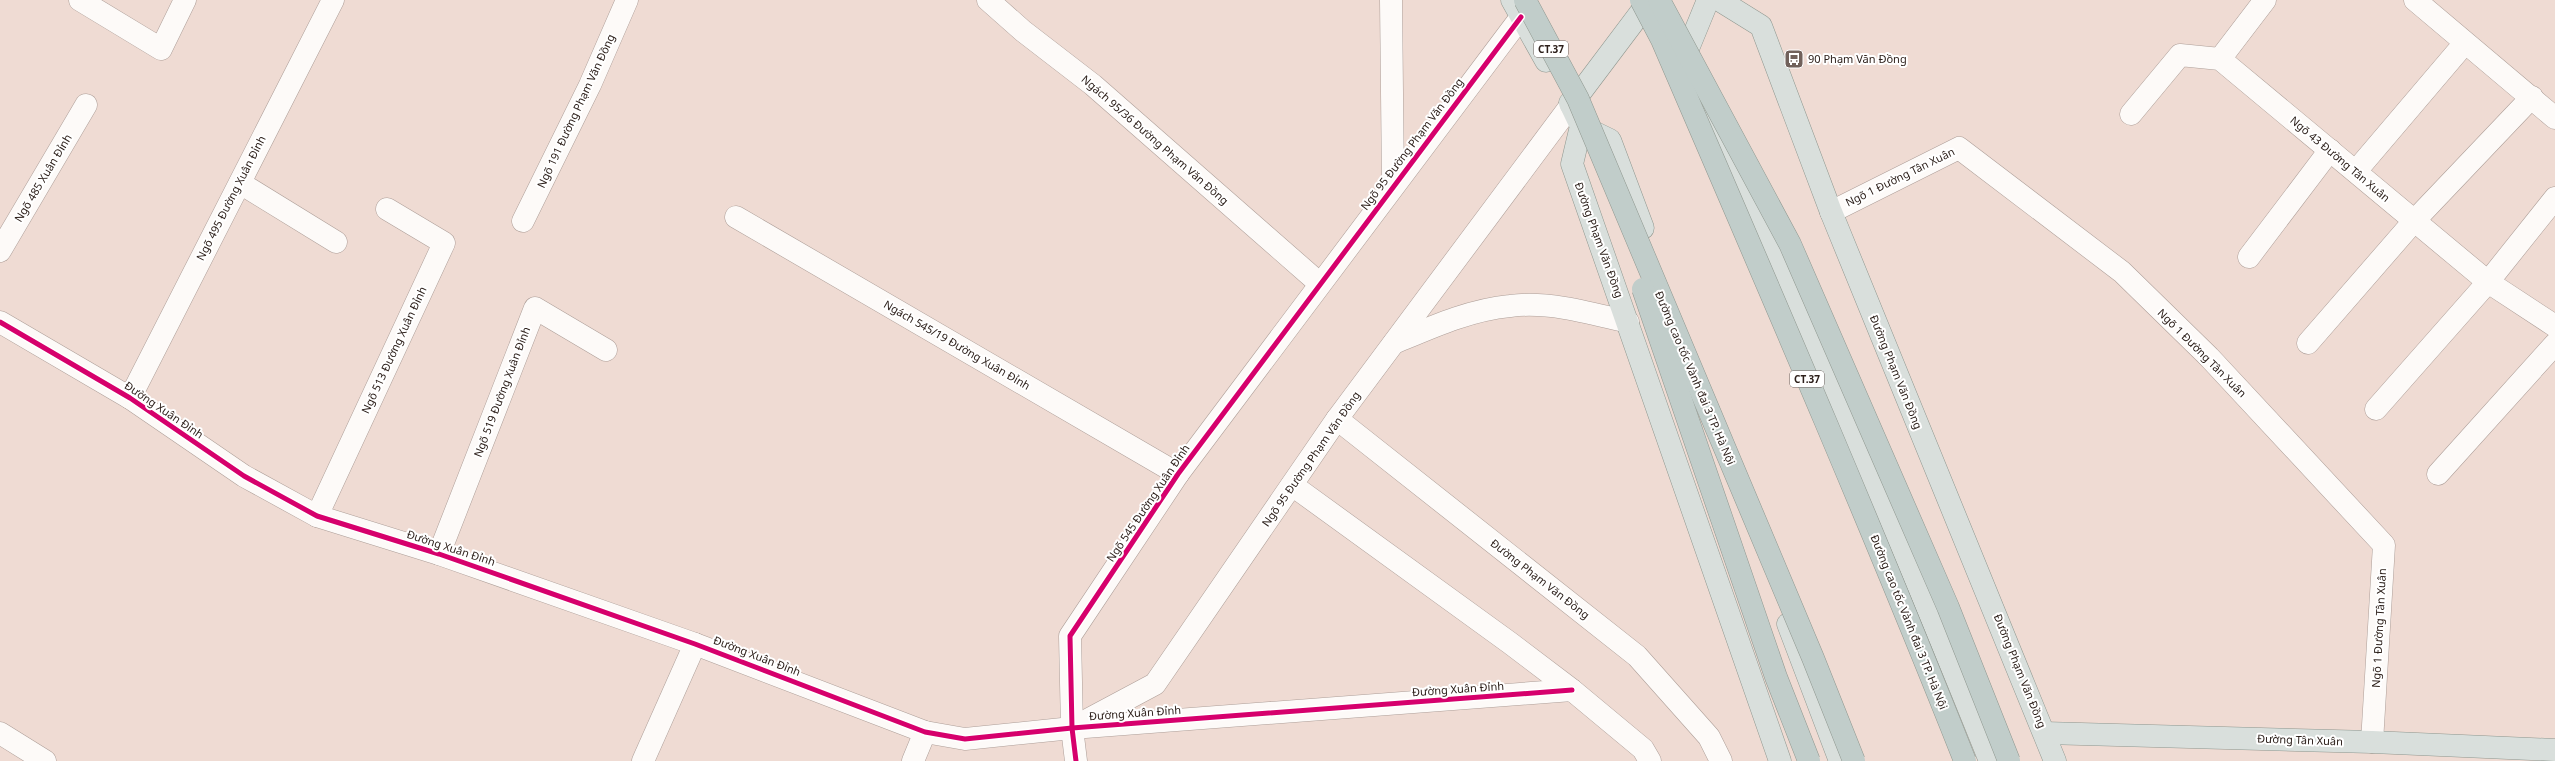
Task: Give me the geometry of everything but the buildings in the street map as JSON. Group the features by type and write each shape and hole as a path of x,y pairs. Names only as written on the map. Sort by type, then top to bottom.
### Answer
{"highway":[{"name":"Đường cao tốc Vành đai 3 TP. Hà Nội","path":"1641,0 1662,40 1784,322 1909,619 1965,761"},
{"path":"1659,0 1790,244 1948,607 2009,761"},
{"name":"Đường cao tốc Vành đai 3 TP. Hà Nội","path":"1519,6 1574,102 1813,658 1854,761"},
{"path":"1574,102 1773,670 1809,761"}],"main road":[{"path":"1519,6 1536,0"},
{"path":"1650,0 1574,102 1581,126 1610,140 1840,761"},
{"path":"1708,0 1684,61 1774,250 1931,614 1990,761"},
{"name":"Đường Phạm Văn Đồng","path":"1719,0 1761,26 1831,212 2056,761"},
{"name":"Đường Phạm Văn Đồng","path":"1581,126 1572,164 1780,761"},
{"name":"Đường Tân Xuân","path":"2045,733 2372,742 2520,756 2555,750"}],"street":[{"path":"80,0 161,49 186,0"},
{"name":"Ngõ 495 Đường Xuân Đỉnh","path":"130,398 334,0"},
{"name":"Ngõ 191 Đường Phạm Văn Đồng","path":"523,221 590,84 626,0"},
{"name":"Ngách 95/36 Đường Phạm Văn Đồng","path":"988,0 1023,31 1093,85 1319,283"},
{"path":"1391,0 1393,185"},
{"path":"2131,114 2180,55 2220,59 2265,0"},
{"path":"2415,0 2464,44 2532,97 2555,118"},
{"name":"Ngõ 95 Đường Phạm Văn Đồng","path":"1319,283 1393,185 1519,6"},
{"path":"2356,171 2464,44"},
{"name":"Ngõ 43 Đường Tân Xuân","path":"2220,59 2488,282 2555,326"},
{"path":"2308,343 2414,221 2532,97"},
{"name":"Ngõ 95 Đường Phạm Văn Đồng","path":"1072,728 1155,684 1337,419 1574,102"},
{"name":"Ngõ 485 Xuân Đỉnh","path":"0,251 86,105"},
{"name":"Ngõ 1 Đường Tân Xuân","path":"1831,212 1959,148 2122,272 2204,352 2384,545 2372,742"},
{"path":"2249,257 2330,150"},
{"path":"240,183 336,242"},
{"path":"2376,409 2488,282 2555,198"},
{"name":"Ngõ 513 Đường Xuân Đỉnh","path":"317,516 444,243 387,209"},
{"name":"Ngách 545/19 Đường Xuân Đỉnh","path":"736,217 1178,474"},
{"name":"Ngõ 545 Đường Xuân Đỉnh","path":"1076,761 1072,728 1070,636 1178,474 1319,283"},
{"path":"1394,342 1464,315 1511,305 1562,307 1628,322"},
{"name":"Ngõ 519 Đường Xuân Đỉnh","path":"439,554 535,308 606,350"},
{"name":"Đường Xuân Đỉnh","path":"0,322 130,398 244,476 317,516 439,554 695,644 924,732 966,739 1072,728 1572,690"},
{"path":"2438,474 2555,344"},
{"name":"Đường Phạm Văn Đồng","path":"1337,419 1638,656 1709,737 1721,761"},
{"path":"1292,486 1572,690 1643,749 1650,761"},
{"path":"643,761 695,644"},
{"path":"913,761 924,732"},
{"path":"0,733 45,761"}],"cycle path":[{"path":"1076,761 1072,728 1070,636 1178,474 1521,17"},
{"path":"0,322 130,398 244,476 317,516 439,554 695,644 925,732 965,739 1072,728 1572,690"}],"place":[{"name":"90 Phạm Văn Đồng","path":"1794,59"}]}
